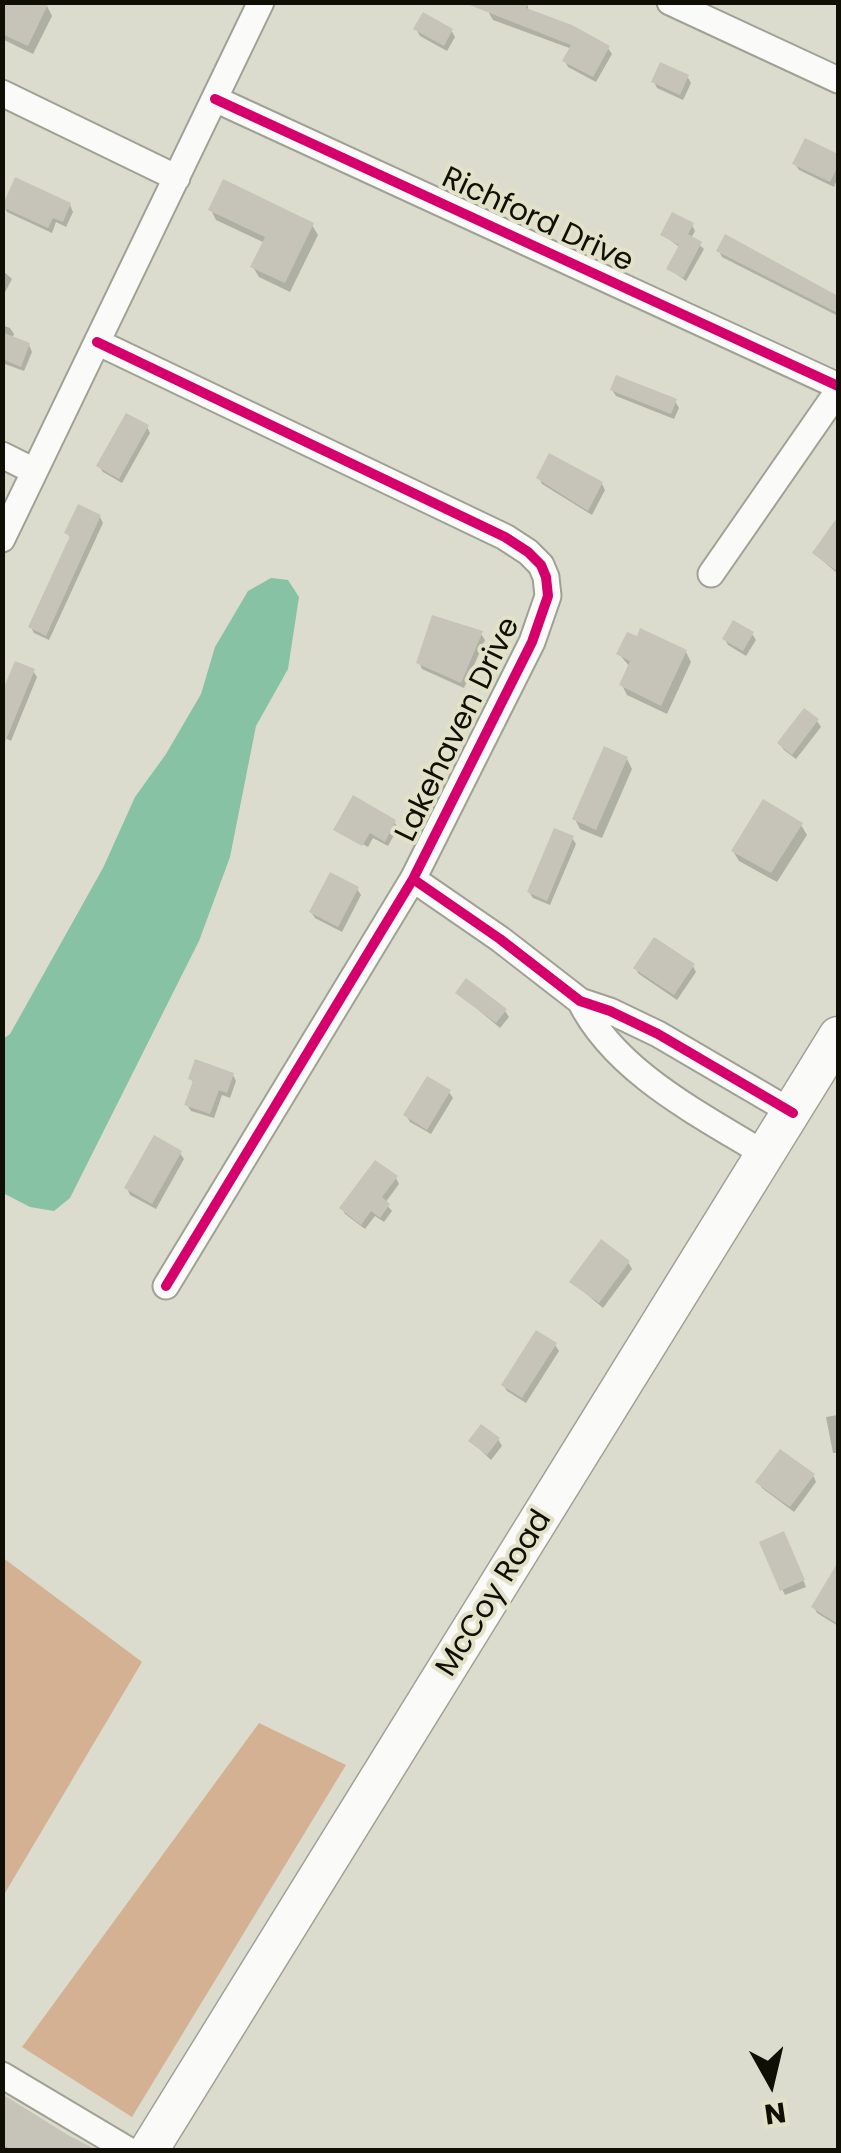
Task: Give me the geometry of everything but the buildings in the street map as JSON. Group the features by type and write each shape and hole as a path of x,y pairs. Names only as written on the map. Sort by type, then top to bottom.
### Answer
{"main road":[{"name":"McCoy Road","path":"150,2150 838,1036"}],"street":[{"path":"2,539 261,2"},
{"path":"670,2 838,80"},
{"path":"2,93 177,178"},
{"name":"Richford Drive","path":"215,99 838,389"},
{"name":"Lakehaven Drive","path":"97,342 505,536 541,565 548,596 544,616 413,879 166,1286"},
{"path":"711,574 838,389"},
{"path":"2,455 34,470"},
{"path":"413,879 500,938 580,1001 658,1034 793,1113"},
{"path":"580,1001 594,1028 615,1050 688,1108 766,1155"},
{"path":"2,2075 128,2150"}],"shaded area":[{"path":"271,578 288,580 299,597 288,669 256,726 230,857 199,941 70,1198 54,1211 30,1207 3,1193 3,1039 10,1034 103,868 135,797 201,694 215,647 248,591"},
{"path":"2,1557 142,1662 5,1893 2,1892"},
{"path":"259,1723 346,1765 132,2117 22,2047"}],"cycle path":[{"path":"215,99 838,386"},
{"path":"97,342 505,537 541,565 548,596 532,642 413,879 166,1286"},
{"path":"413,879 580,1001 658,1034 793,1113"}]}
